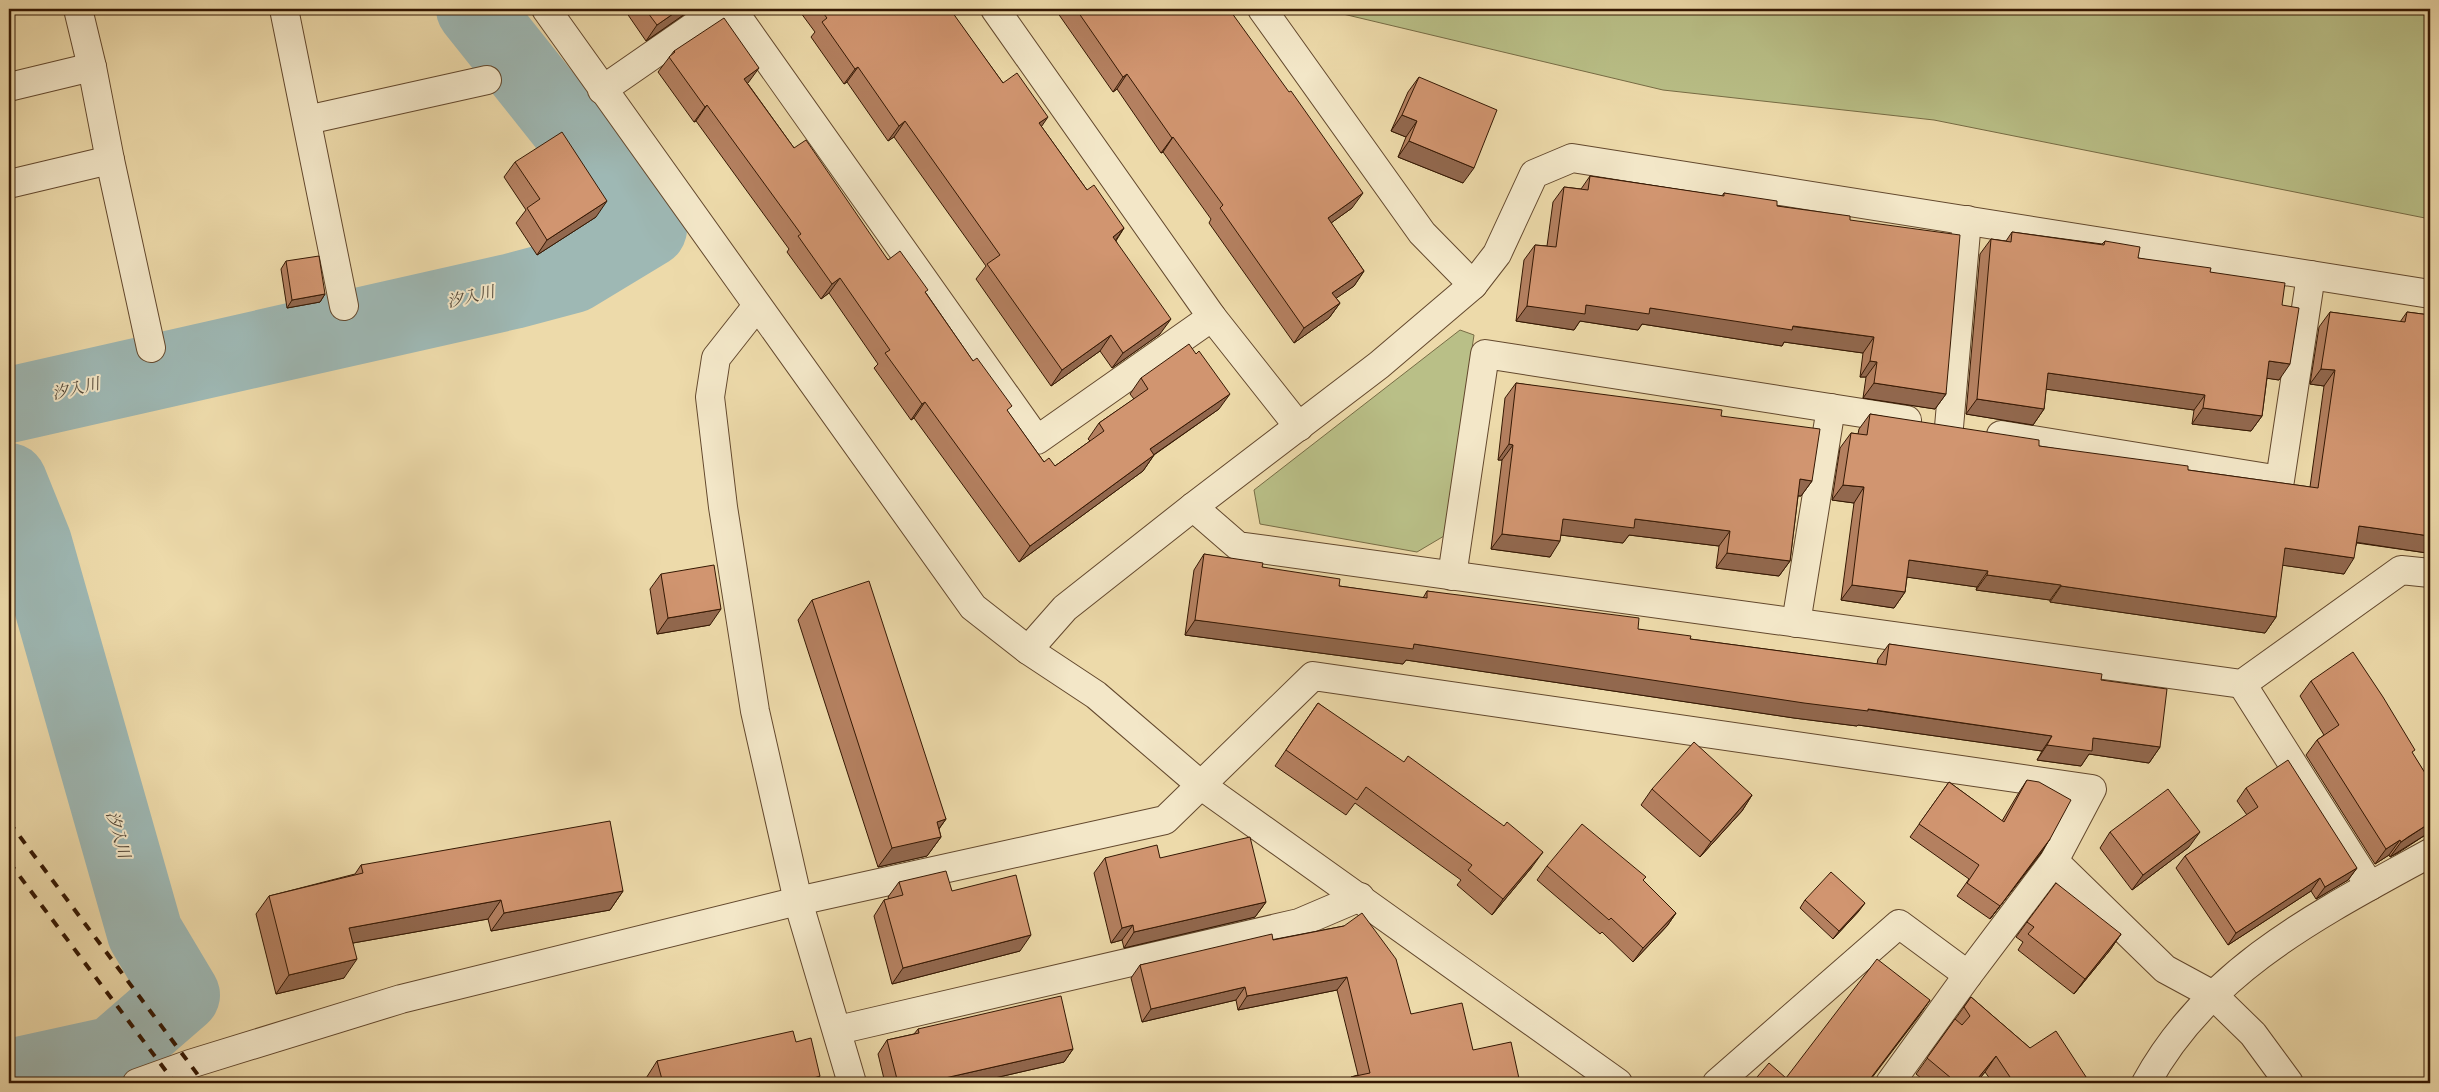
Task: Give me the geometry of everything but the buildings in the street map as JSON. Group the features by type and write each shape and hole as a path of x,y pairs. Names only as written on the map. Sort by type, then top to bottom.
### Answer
{"street":[{"path":"78,9 151,348"},
{"path":"284,9 308,120 344,306"},
{"path":"546,9 973,607 1028,650 1096,695 1202,786 1360,897 1610,1082"},
{"path":"602,90 720,9"},
{"path":"732,9 1037,440 1212,317"},
{"path":"995,9 1212,317 1299,427"},
{"path":"1262,9 1422,233 1473,286"},
{"path":"9,87 92,67"},
{"path":"308,120 487,80"},
{"path":"1028,650 1066,608 1193,507 1379,365 1473,286 1497,254 1534,174 1572,158 2430,294"},
{"path":"9,184 110,160"},
{"path":"1948,427 1967,220"},
{"path":"1452,576 1485,354 2280,480 2311,275"},
{"path":"757,306 716,358 710,397 723,507 755,710 798,901 838,1030 852,1083"},
{"path":"1796,623 1831,408"},
{"path":"1193,507 1238,546 2242,684 2401,570 2430,573"},
{"path":"137,1083 190,1064 401,999 798,901 1165,820 1313,676 2092,789 2054,862 1968,974 1890,1083"},
{"path":"2242,684 2370,886"},
{"path":"2146,1083 2184,1024 2258,955 2304,923 2430,853"},
{"path":"2054,862 2165,969 2213,995 2253,1034 2289,1083"},
{"path":"838,1030 1299,923 1360,897"},
{"path":"1717,1083 1899,924 1968,974"}],"green space":[{"path":"1340,9 2430,9 2430,219 1934,120 1663,90 1343,14"},
{"path":"1460,330 1474,335 1444,536 1417,552 1260,524 1254,490"}],"waterway":[{"name":"汐入川","path":"9,405 513,291 573,275 649,229 474,9"},
{"name":"汐入川","path":"9,481 34,543 145,933 182,995 114,1054 9,1077"}],"railway":[{"path":"9,822 204,1083"},
{"path":"9,862 175,1083"}]}
